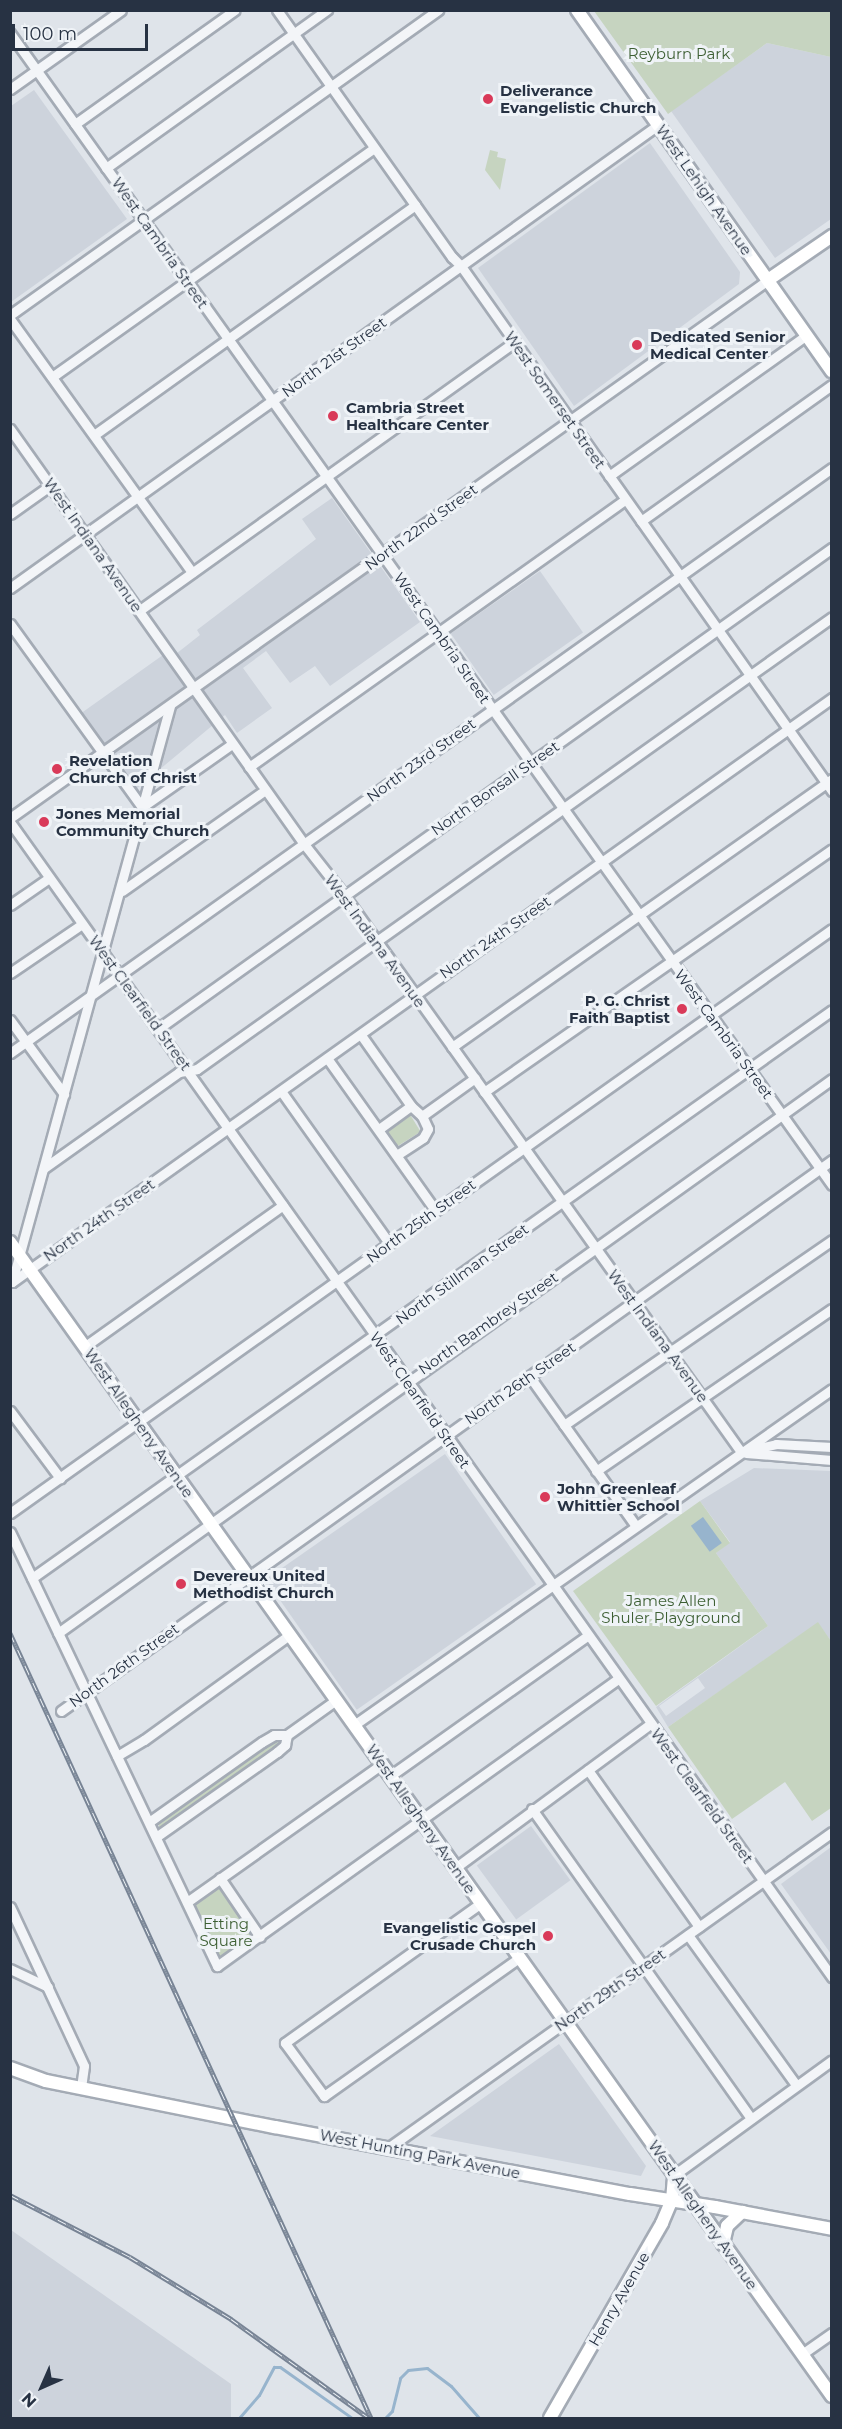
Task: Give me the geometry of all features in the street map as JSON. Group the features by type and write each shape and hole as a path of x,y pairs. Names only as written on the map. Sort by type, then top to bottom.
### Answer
{"main road":[{"name":"West Lehigh Avenue","path":"577,10 831,371"},
{"name":"North 22nd Street","path":"768,280 831,236"},
{"name":"West Allegheny Avenue","path":"10,1242 831,2396"},
{"name":"West Hunting Park Avenue","path":"10,2068 38,2079 81,2088 388,2148 831,2229"},
{"name":"Henry Avenue","path":"553,2414 661,2225 672,2200 674,2175"},
{"path":"723,2244 727,2226 742,2212"}],"street":[{"path":"10,89 121,10"},
{"path":"75,124 235,10"},
{"name":"West Somerset Street","path":"277,10 830,784"},
{"path":"106,168 327,10"},
{"path":"192,573 10,317 438,10"},
{"name":"West Cambria Street","path":"10,33 831,1185"},
{"name":"North 21st Street","path":"10,588 658,125"},
{"path":"52,377 374,148"},
{"path":"94,435 415,205"},
{"name":"North 22nd Street","path":"10,820 768,280"},
{"path":"609,476 807,335"},
{"path":"140,610 515,342"},
{"path":"641,521 831,385"},
{"name":"West Indiana Avenue","path":"10,429 15,443 51,485 232,744 344,895 741,1452"},
{"name":"North 23rd Street","path":"10,1053 831,468"},
{"path":"10,514 51,485"},
{"path":"249,767 625,500"},
{"name":"North Bonsall Street","path":"159,1028 831,548"},
{"path":"44,1168 179,1072 197,1069 831,617"},
{"path":"10,624 141,807"},
{"name":"North 24th Street","path":"11,1285 30,1269 361,1035 414,994 831,698"},
{"path":"11,1285 90,997 122,891 141,807 170,706"},
{"path":"141,807 232,744"},
{"path":"452,1047 830,784"},
{"path":"122,891 265,790"},
{"name":"West Clearfield Street","path":"10,820 82,924 159,1028 444,1436 831,1977"},
{"path":"484,1092 831,849"},
{"path":"10,906 50,878"},
{"path":"10,973 82,924"},
{"name":"North 25th Street","path":"10,1513 831,929"},
{"name":"North Stillman Street","path":"32,1578 831,1010"},
{"path":"10,1020 64,1094"},
{"path":"361,1035 411,1106 422,1116 428,1130 423,1138 397,1155"},
{"path":"327,1058 435,1210"},
{"path":"422,1116 475,1078"},
{"name":"North Bambrey Street","path":"58,1633 406,1381 831,1079"},
{"path":"281,1091 388,1243"},
{"path":"379,1129 411,1106"},
{"name":"North 26th Street","path":"61,1711 831,1160"},
{"path":"84,1347 283,1205"},
{"path":"564,1425 831,1239"},
{"path":"596,1470 703,1399 831,1309"},
{"path":"530,1377 635,1525"},
{"path":"354,1725 831,1389"},
{"path":"10,1411 60,1479"},
{"path":"741,1452 776,1444 831,1448"},
{"path":"741,1452 831,1460"},
{"path":"10,1532 217,1966 618,1679"},
{"path":"117,1756 144,1740 289,1635"},
{"path":"390,1776 587,1636"},
{"path":"148,1822 262,1742 274,1735 287,1735 336,1700"},
{"path":"455,1868 650,1724"},
{"path":"156,1837 278,1752 285,1745 287,1735"},
{"path":"186,1902 382,1764"},
{"path":"588,1770 699,1927"},
{"path":"532,1809 751,2118"},
{"name":"North 29th Street","path":"388,2148 831,1832"},
{"path":"220,1878 260,1937"},
{"path":"481,1903 285,2043 324,2096 519,1958"},
{"path":"10,1907 84,2066 81,2088"},
{"path":"688,1935 796,2085"},
{"path":"10,1970 48,1988"},
{"path":"674,2175 831,2060"},
{"path":"802,2354 831,2333"}],"shaded area":[{"path":"767,43 831,57 831,219 775,258 671,111"},
{"path":"34,90 127,219 11,302 11,106"},
{"path":"650,143 740,272 739,284 574,406 478,268"},
{"path":"332,498 420,622 330,686 315,666 290,683 266,651 243,668 272,708 237,733 225,715 135,790 80,714 163,655 167,661 200,635 197,630 316,539 302,519"},
{"path":"540,571 583,632 494,695 451,634"},
{"path":"445,1454 536,1584 357,1710 266,1580"},
{"path":"754,1468 831,1471 831,1641 818,1623 668,1727 656,1707 768,1626 716,1553 730,1542 700,1501","holes":["698,1678 705,1688 666,1716 659,1706"]},
{"path":"531,1826 570,1880 516,1920 477,1865"},
{"path":"831,1847 831,1954 781,1884"},
{"path":"559,2044 646,2166 641,2176 430,2136"},
{"path":"11,2230 231,2384 231,2418 11,2418"}],"green space":[{"name":"Reyburn Park","path":"594,11 831,11 831,57 767,43 668,114"},
{"path":"490,150 498,152 497,157 506,159 500,190 485,170"},
{"path":"409,1113 421,1132 396,1147 384,1128"},
{"name":"James Allen Shuler Playground","path":"700,1501 730,1543 716,1553 768,1626 656,1706 573,1591"},
{"path":"818,1622 831,1641 831,1808 812,1821 785,1782 732,1819 668,1727"},
{"path":"280,1740 277,1748 164,1829 159,1829 159,1823 272,1741"},
{"name":"Etting Square","path":"218,1886 252,1936 218,1959 191,1905"}],"water":[{"path":"703,1517 722,1543 710,1552 691,1526"}],"waterway":[{"path":"239,2418 259,2395 274,2367 280,2367 352,2418"},
{"path":"385,2418 392,2411 400,2378 408,2370 427,2368 451,2386 479,2418"}],"railway":[{"path":"10,1633 371,2418"},
{"path":"10,2195 130,2257 231,2319 369,2418"}],"place":[{"name":"Deliverance Evangelistic Church","path":"488,99"},
{"name":"Dedicated Senior Medical Center","path":"637,345"},
{"name":"Cambria Street Healthcare Center","path":"333,416"},
{"name":"Revelation Church of Christ","path":"57,769"},
{"name":"Jones Memorial Community Church","path":"44,822"},
{"name":"P. G. Christ Faith Baptist","path":"682,1009"},
{"name":"John Greenleaf Whittier School","path":"545,1497"},
{"name":"Devereux United Methodist Church","path":"181,1584"},
{"name":"Evangelistic Gospel Crusade Church","path":"548,1936"}]}
